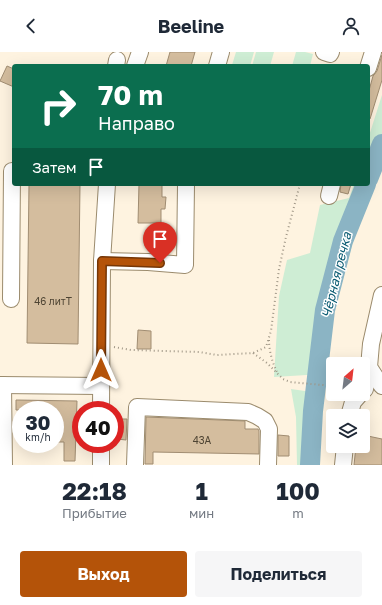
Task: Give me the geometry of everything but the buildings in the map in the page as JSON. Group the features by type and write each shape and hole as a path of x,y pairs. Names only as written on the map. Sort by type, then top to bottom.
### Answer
{"street":[{"path":"136,64 140,52"},
{"path":"218,64 221,52"},
{"path":"324,52 330,54 330,52"},
{"path":"369,64 373,52"},
{"path":"11,299 12,171"},
{"path":"101,401 102,261 107,186"},
{"path":"102,261 148,262 184,265 186,186"},
{"path":"351,409 353,402 372,385 372,344 382,295"},
{"path":"4,465 2,385 101,386"},
{"path":"135,465 137,407 248,412 265,421 269,429 268,465"},
{"path":"101,453 101,465"},
{"path":"343,465 344,453"}],"path":[{"path":"112,346 131,350 199,352 217,355 253,353 266,347 271,331 279,269 299,186"},
{"path":"269,337 272,359 278,373"},
{"path":"253,353 278,373 283,379 290,382 326,386"}],"green space":[{"path":"236,52 254,52 251,64 232,64"},
{"path":"256,52 274,52 271,64 253,64"},
{"path":"296,52 313,54 310,64 293,64"},
{"path":"382,95 382,169 377,169 352,245 334,312 323,374 274,377 279,296 287,260 310,253 320,205 349,198 353,186 370,186 370,133"},
{"path":"291,389 312,392 307,465 297,465 296,417"}],"waterway":[{"name":"Чёрная речка","path":"370,174 382,144"},
{"name":"Чёрная речка","path":"310,465 313,411 325,310 343,241 365,186"}],"route":[{"path":"101,370 102,261 160,263"}]}
